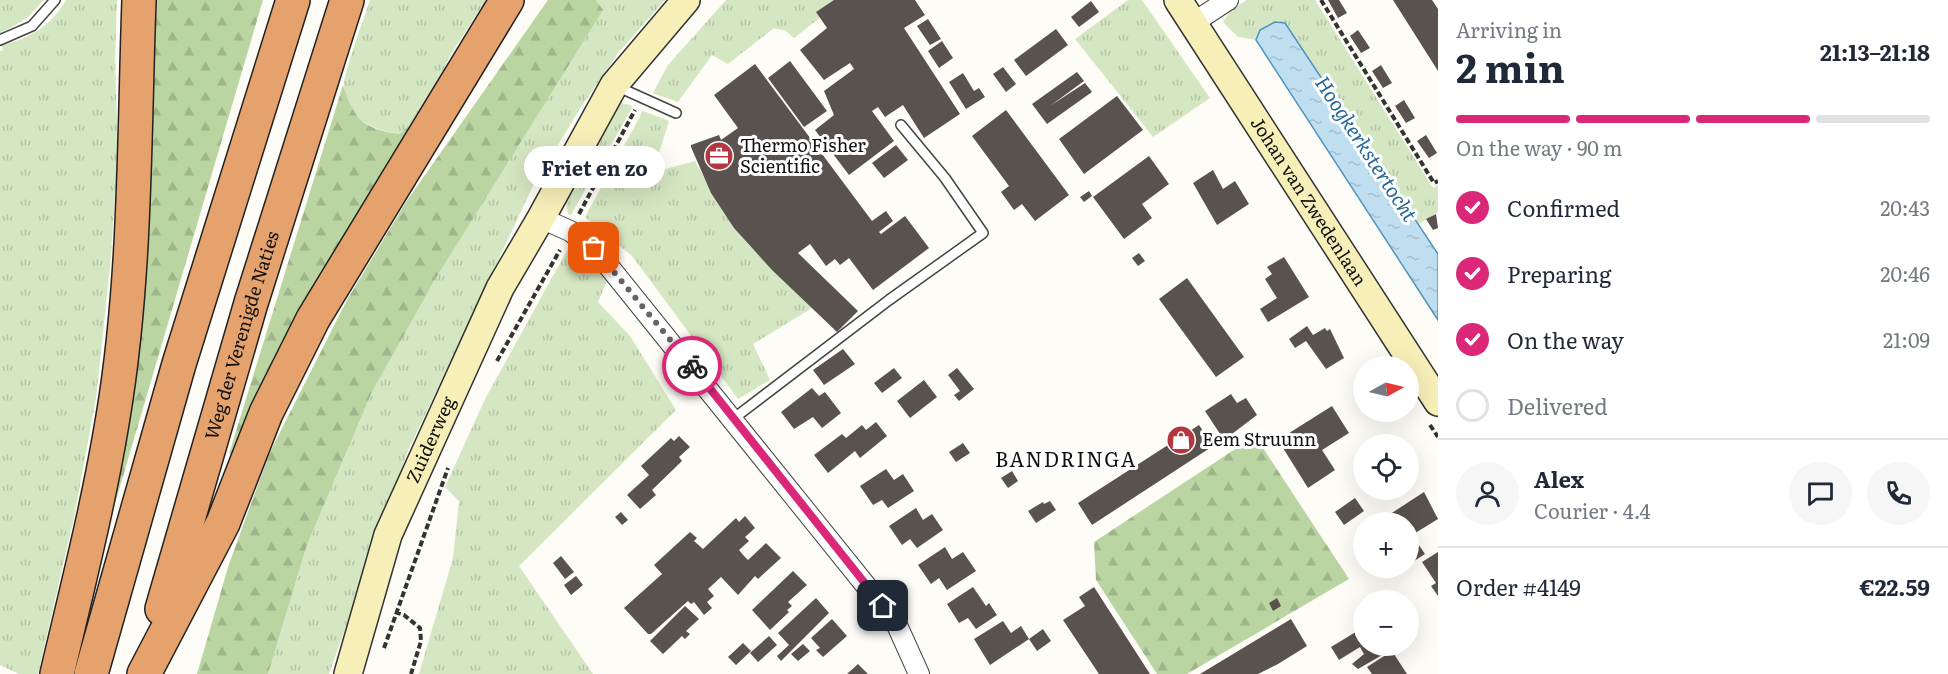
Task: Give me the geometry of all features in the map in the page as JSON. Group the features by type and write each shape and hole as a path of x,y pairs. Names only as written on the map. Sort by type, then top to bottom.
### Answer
{"highway":[{"path":"57,674 113,417 123,337 135,178 139,0"},
{"path":"91,674 179,364 293,0"},
{"name":"Weg der Verenigde Naties","path":"143,674 251,303 347,0"},
{"path":"143,674 223,523 266,413 313,319 507,0"}],"street":[{"name":"Zuiderweg","path":"348,674 388,535 500,288 542,218 614,85 686,0"},
{"name":"Johan van Zwedenlaan","path":"1178,0 1438,402"},
{"path":"1193,22 1228,0"},
{"path":"542,218 570,231 594,248 896,623 920,674"}],"lane":[{"path":"0,40 32,26 55,0"},
{"path":"614,85 676,113"},
{"path":"733,419 889,300 983,233 945,178 901,125"}],"path":[{"path":"1321,0 1434,183 1438,181"},
{"path":"494,365 570,231"},
{"name":"Zuiderweg","path":"411,674 421,641 420,628 404,615 395,612 451,461"}],"green space":[{"path":"0,0 44,0 27,18 0,34"},
{"path":"66,0 117,0 115,57 118,155 110,267 96,398 74,517 38,674 19,674 0,665 0,51 3,50 2,45 31,35 47,24"},
{"path":"149,0 263,0 114,507 106,500"},
{"path":"370,0 486,0 453,51 417,120 399,134 379,129 362,120 349,106 346,97 344,86 347,70"},
{"path":"548,0 596,0 603,10 436,278 372,392 307,545 268,674 197,674 229,564 270,452 347,300 406,202"},
{"path":"596,0 665,0 619,52 581,107 533,186 408,451 329,674 268,674 307,545 372,392 436,278 602,10"},
{"path":"726,0 834,0 821,17 794,38 786,31 774,28 728,64 712,55 678,102 653,93 668,65"},
{"path":"1128,0 1142,0 1210,98 1153,137 1075,39"},
{"path":"1247,0 1315,0 1433,188 1438,185 1438,212 1419,224 1285,23 1260,30 1256,40 1238,37 1223,22 1232,9"},
{"path":"343,85 356,114 376,129 399,134 417,120 235,454 229,454"},
{"path":"619,103 631,105 632,108 571,215 568,214 564,191"},
{"path":"643,111 669,121 659,153 658,171 695,161 723,211 748,244 812,308 753,344 770,380 738,399 632,256 585,217"},
{"path":"569,247 594,263 608,278 598,302 630,336 676,410 519,566 593,674 419,674 453,558 459,501 445,487 485,399"},
{"path":"1255,436 1349,579 1187,674 1157,674 1096,580 1094,542"}],"water":[{"name":"Hoogkerkstertocht","path":"1275,22 1285,23 1438,254 1438,320 1256,40 1260,30"}],"building":[{"path":"834,0 915,0 925,15 904,28 960,114 924,138 903,105 885,117 878,107 872,111 894,141 849,175 815,130 834,115 824,91 854,69 850,63 824,80 800,50 827,28 816,12"},
{"path":"1328,0 1339,0 1347,13 1338,18"},
{"path":"1393,0 1432,0 1438,9 1438,71"},
{"path":"1091,1 1099,12 1079,27 1071,17"},
{"path":"928,19 941,39 930,45 917,26"},
{"path":"1056,29 1068,45 1026,76 1014,60"},
{"path":"1358,30 1370,48 1361,53 1350,36"},
{"path":"942,41 953,58 939,68 928,51"},
{"path":"790,61 827,111 804,127 768,78"},
{"path":"755,64 872,221 886,211 893,221 879,232 881,234 905,216 929,248 873,290 849,258 840,265 835,259 826,266 810,244 798,253 858,311 837,332 772,270 734,228 711,193 691,147 691,145 719,135 721,140 738,128 714,95"},
{"path":"1381,65 1392,83 1383,88 1372,71"},
{"path":"1003,67 1016,84 1006,92 993,74"},
{"path":"1077,72 1084,81 1050,106 1085,83 1092,92 1047,124 1032,104"},
{"path":"963,73 974,91 979,88 985,97 966,109 949,82"},
{"path":"1117,96 1143,130 1084,174 1059,139"},
{"path":"1404,100 1415,118 1406,123 1395,106"},
{"path":"1006,110 1069,195 1035,221 1022,204 1014,210 1001,192 1009,186 972,136"},
{"path":"1426,135 1437,153 1429,158 1417,141"},
{"path":"896,145 908,160 884,178 872,163"},
{"path":"1149,156 1169,184 1142,204 1152,218 1124,239 1093,197"},
{"path":"1213,170 1223,189 1235,181 1249,204 1217,225 1193,183"},
{"path":"1089,191 1092,196 1084,202 1080,197"},
{"path":"1436,214 1438,228 1433,230 1426,219"},
{"path":"1139,253 1145,261 1138,266 1132,258"},
{"path":"1284,257 1309,297 1268,322 1260,309 1277,298 1265,279 1272,274 1267,267"},
{"path":"1187,278 1244,357 1216,377 1159,299"},
{"path":"1307,326 1313,335 1325,328 1327,331 1330,329 1344,358 1326,369 1306,341 1295,348 1289,339"},
{"path":"843,349 855,364 824,385 813,370"},
{"path":"894,368 902,378 882,393 874,383"},
{"path":"957,368 974,389 959,401 954,395 960,391 948,375"},
{"path":"924,380 937,397 910,418 897,401"},
{"path":"812,388 819,396 825,392 841,413 822,428 813,417 794,429 781,412"},
{"path":"1231,394 1237,403 1246,398 1257,415 1224,440 1205,411"},
{"path":"1332,406 1349,433 1322,450 1335,470 1308,488 1278,440"},
{"path":"876,422 887,436 860,458 855,451 828,473 814,455 842,434 846,438 862,425 866,430"},
{"path":"1199,425 1213,446 1092,525 1078,503"},
{"path":"679,436 690,447 679,457 682,461 652,490 656,495 640,509 627,495 649,475 641,466 671,438 674,441"},
{"path":"963,443 970,453 956,462 949,452"},
{"path":"886,469 894,480 903,474 914,491 888,508 882,500 873,505 860,486"},
{"path":"1012,471 1018,481 1008,488 1001,478"},
{"path":"1424,492 1438,519 1419,531 1419,512 1393,512 1412,500 1419,500 1419,495"},
{"path":"1353,499 1356,500 1364,511 1353,512 1353,519 1344,525 1335,512"},
{"path":"1050,501 1056,510 1036,523 1028,511 1043,502 1044,504"},
{"path":"916,508 923,520 932,514 943,530 917,548 910,539 902,545 889,526"},
{"path":"621,512 628,520 622,525 615,517"},
{"path":"745,516 755,528 745,537 749,541 739,550 744,556 748,560 766,543 781,558 758,579 755,576 738,595 721,577 708,589 714,596 707,602 712,608 704,615 694,602 691,604 688,601 651,634 648,634 624,608 662,574 654,565 690,532 697,538 694,541 703,549 736,518 739,522"},
{"path":"1419,545 1425,554 1419,558"},
{"path":"945,547 952,559 963,552 976,571 947,590 939,578 931,584 918,565"},
{"path":"1438,552 1438,596 1431,586 1436,583 1422,562"},
{"path":"561,556 574,572 565,579 553,563"},
{"path":"793,571 807,585 788,602 792,606 787,610 789,612 770,630 752,610"},
{"path":"576,576 583,585 571,595 564,585"},
{"path":"973,587 986,606 989,603 997,615 976,629 968,618 959,623 947,604"},
{"path":"1094,587 1150,674 1099,674 1063,620 1085,606 1079,597"},
{"path":"816,598 829,613 781,661 777,656 789,645 778,633"},
{"path":"1277,598 1281,606 1273,611 1269,603"},
{"path":"685,606 699,619 686,631 690,634 685,639 682,636 663,654 650,641"},
{"path":"832,619 847,636 823,657 816,650 820,648 811,638"},
{"path":"1291,619 1307,646 1278,664 1258,674 1200,674"},
{"path":"1003,621 1011,633 1021,626 1029,639 990,665 974,639"},
{"path":"1043,629 1051,641 1037,651 1029,639"},
{"path":"1353,634 1353,651 1339,660 1331,647"},
{"path":"769,636 777,645 758,662 750,653"},
{"path":"743,643 751,651 736,665 728,657"},
{"path":"803,644 810,651 798,661 791,654"},
{"path":"1362,656 1380,656 1358,669 1352,664"},
{"path":"1384,656 1395,656 1407,674 1372,674 1367,667"},
{"path":"858,664 868,674 847,674"}],"way so far":[{"path":"594,248 692,366"}],"place":[{"name":"Thermo Fisher Scientific","path":"719,156"},
{"name":"Friet en zo","path":"594,248"},
{"name":"Eem Struunn","path":"1181,440"}],"district":[{"name":"BANDRINGA","path":"1066,460"}],"route":[{"path":"692,366 883,606"}]}
